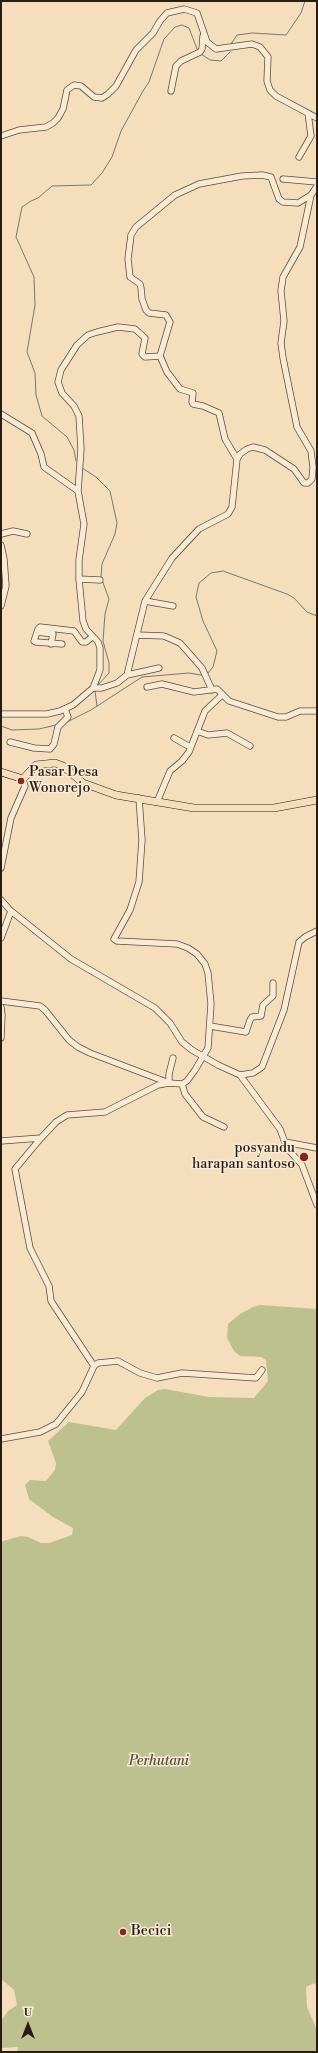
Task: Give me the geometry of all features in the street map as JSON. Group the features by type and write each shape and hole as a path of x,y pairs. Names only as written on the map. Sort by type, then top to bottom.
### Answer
{"main road":[{"path":"1,772 23,779 36,765 55,763 63,766 83,783 116,795 210,809 274,808 317,800"}],"street":[{"path":"1,136 19,130 46,127 53,123 63,109 67,90 74,85 81,86 94,98 102,98 108,94 116,86 136,50 152,33 167,13 176,10 193,11 197,13 207,42 216,49 252,44 260,47 268,57 267,81 270,90 276,96 317,118"},
{"path":"171,91 176,66 181,61 200,52 203,45 204,33"},
{"path":"299,157 311,136 308,114"},
{"path":"127,675 145,601 172,558 196,531 228,514 232,507 237,459 224,439 219,413 203,406 193,404 193,393 180,389 167,372 160,356 170,322 166,315 149,312 146,310 142,299 142,288 140,284 130,277 128,246 131,235 136,227 175,195 199,184 242,176 262,175 271,177 278,199 283,202 298,202 311,195"},
{"path":"283,179 317,182"},
{"path":"237,459 247,449 253,447 265,450 280,459 294,469 304,483 311,482 314,476 311,451 297,427 281,343 284,322 281,291 282,283 300,248 311,195 317,186"},
{"path":"1,714 47,714 65,709 93,688 100,670 100,648 98,642 86,630 83,621 79,579 79,560 84,524 78,491 80,449 79,416 59,388 59,376 82,339 97,332 118,327 135,329 141,333 145,338 142,354 145,357 160,356"},
{"path":"1,414 32,433 41,454 44,467 78,491"},
{"path":"1,534 13,531 27,534"},
{"path":"1,545 4,559 6,586 1,606"},
{"path":"79,579 100,580"},
{"path":"145,601 174,606"},
{"path":"62,644 34,641 40,627 74,631 82,642 86,642 92,637"},
{"path":"37,632 52,634 51,644"},
{"path":"137,635 164,636 180,642 202,668 212,690"},
{"path":"93,688 102,688 117,683 127,675 159,668"},
{"path":"147,687 162,684 194,692 218,690 229,701 278,717 286,717 300,711 317,711"},
{"path":"157,802 166,777 170,771 186,757 205,711 222,695"},
{"path":"10,742 34,748 50,749 54,744 60,725 68,717 65,709"},
{"path":"197,731 208,734 227,733 250,746"},
{"path":"174,738 190,747"},
{"path":"1,868 11,818 25,786 23,779"},
{"path":"94,1366 51,1301 49,1286 30,1248 15,1169 56,1122 67,1115 105,1112 115,1109 158,1085 169,1083 182,1084 187,1081 204,1057 208,1048 210,996 208,973 205,964 197,954 188,948 177,944 114,940 130,910 139,882 142,840 139,798"},
{"path":"1,900 11,911 71,959 155,1008 170,1023 182,1042 204,1057 240,1075 280,1129 287,1148 305,1169 317,1205"},
{"path":"1,938 11,911"},
{"path":"240,1075 253,1073 262,1067 284,1010 299,942 305,936 317,931"},
{"path":"210,1026 246,1032 252,1017 261,1016 263,1005 273,996 273,983"},
{"path":"1,1001 40,1006 45,1010 69,1040 78,1046 90,1053 169,1083"},
{"path":"1,1007 1,1038"},
{"path":"169,1083 169,1074 174,1058"},
{"path":"182,1084 183,1091 203,1117 224,1127"},
{"path":"1,1141 41,1138"},
{"path":"285,1142 317,1148"},
{"path":"1,1439 40,1432 56,1424 82,1392 94,1366 98,1363 118,1361 140,1374 157,1378 182,1373 256,1378 262,1370"}],"green space":[{"name":"Perhutani","path":"260,1305 317,1309 317,1987 314,1983 306,1987 307,2007 317,2030 317,2052 17,2052 18,2047 2,2048 1,2021 8,2011 17,2005 14,1990 1,1979 1,1545 3,1541 21,1536 28,1537 41,1543 49,1543 72,1535 73,1528 53,1517 29,1499 25,1485 30,1480 46,1481 55,1470 56,1463 48,1441 69,1422 116,1430 145,1398 158,1390 165,1389 209,1397 254,1398 268,1381 266,1360 261,1357 240,1356 234,1351 227,1338 228,1324 240,1314"}],"waterway":[{"path":"231,44 237,35 252,33 286,35 301,13 305,1"},
{"path":"76,461 74,450 67,437 42,416 36,395 35,373 27,352 35,305 34,277 16,237 22,207 38,198 52,186 91,185 102,173 112,157 121,131 149,82 164,39 175,27 182,25 189,28 197,49"},
{"path":"201,54 210,60 221,61 230,52"},
{"path":"82,468 96,477 110,491 117,523 115,534 102,564 101,577"},
{"path":"208,673 213,667 217,651 203,621 196,597 199,583 211,573 223,571 287,594 294,598 307,612 317,616"},
{"path":"97,686 109,673 109,663 103,641 105,614 109,599 102,580"},
{"path":"67,722 91,710 142,677 189,673 201,675"},
{"path":"95,691 97,706"},
{"path":"1,726 12,730 39,729 56,725"}],"place":[{"name":"Pasar Desa Wonorejo","path":"21,781"},
{"name":"posyandu harapan santoso","path":"304,1157"},
{"name":"Becici","path":"123,1932"}]}
